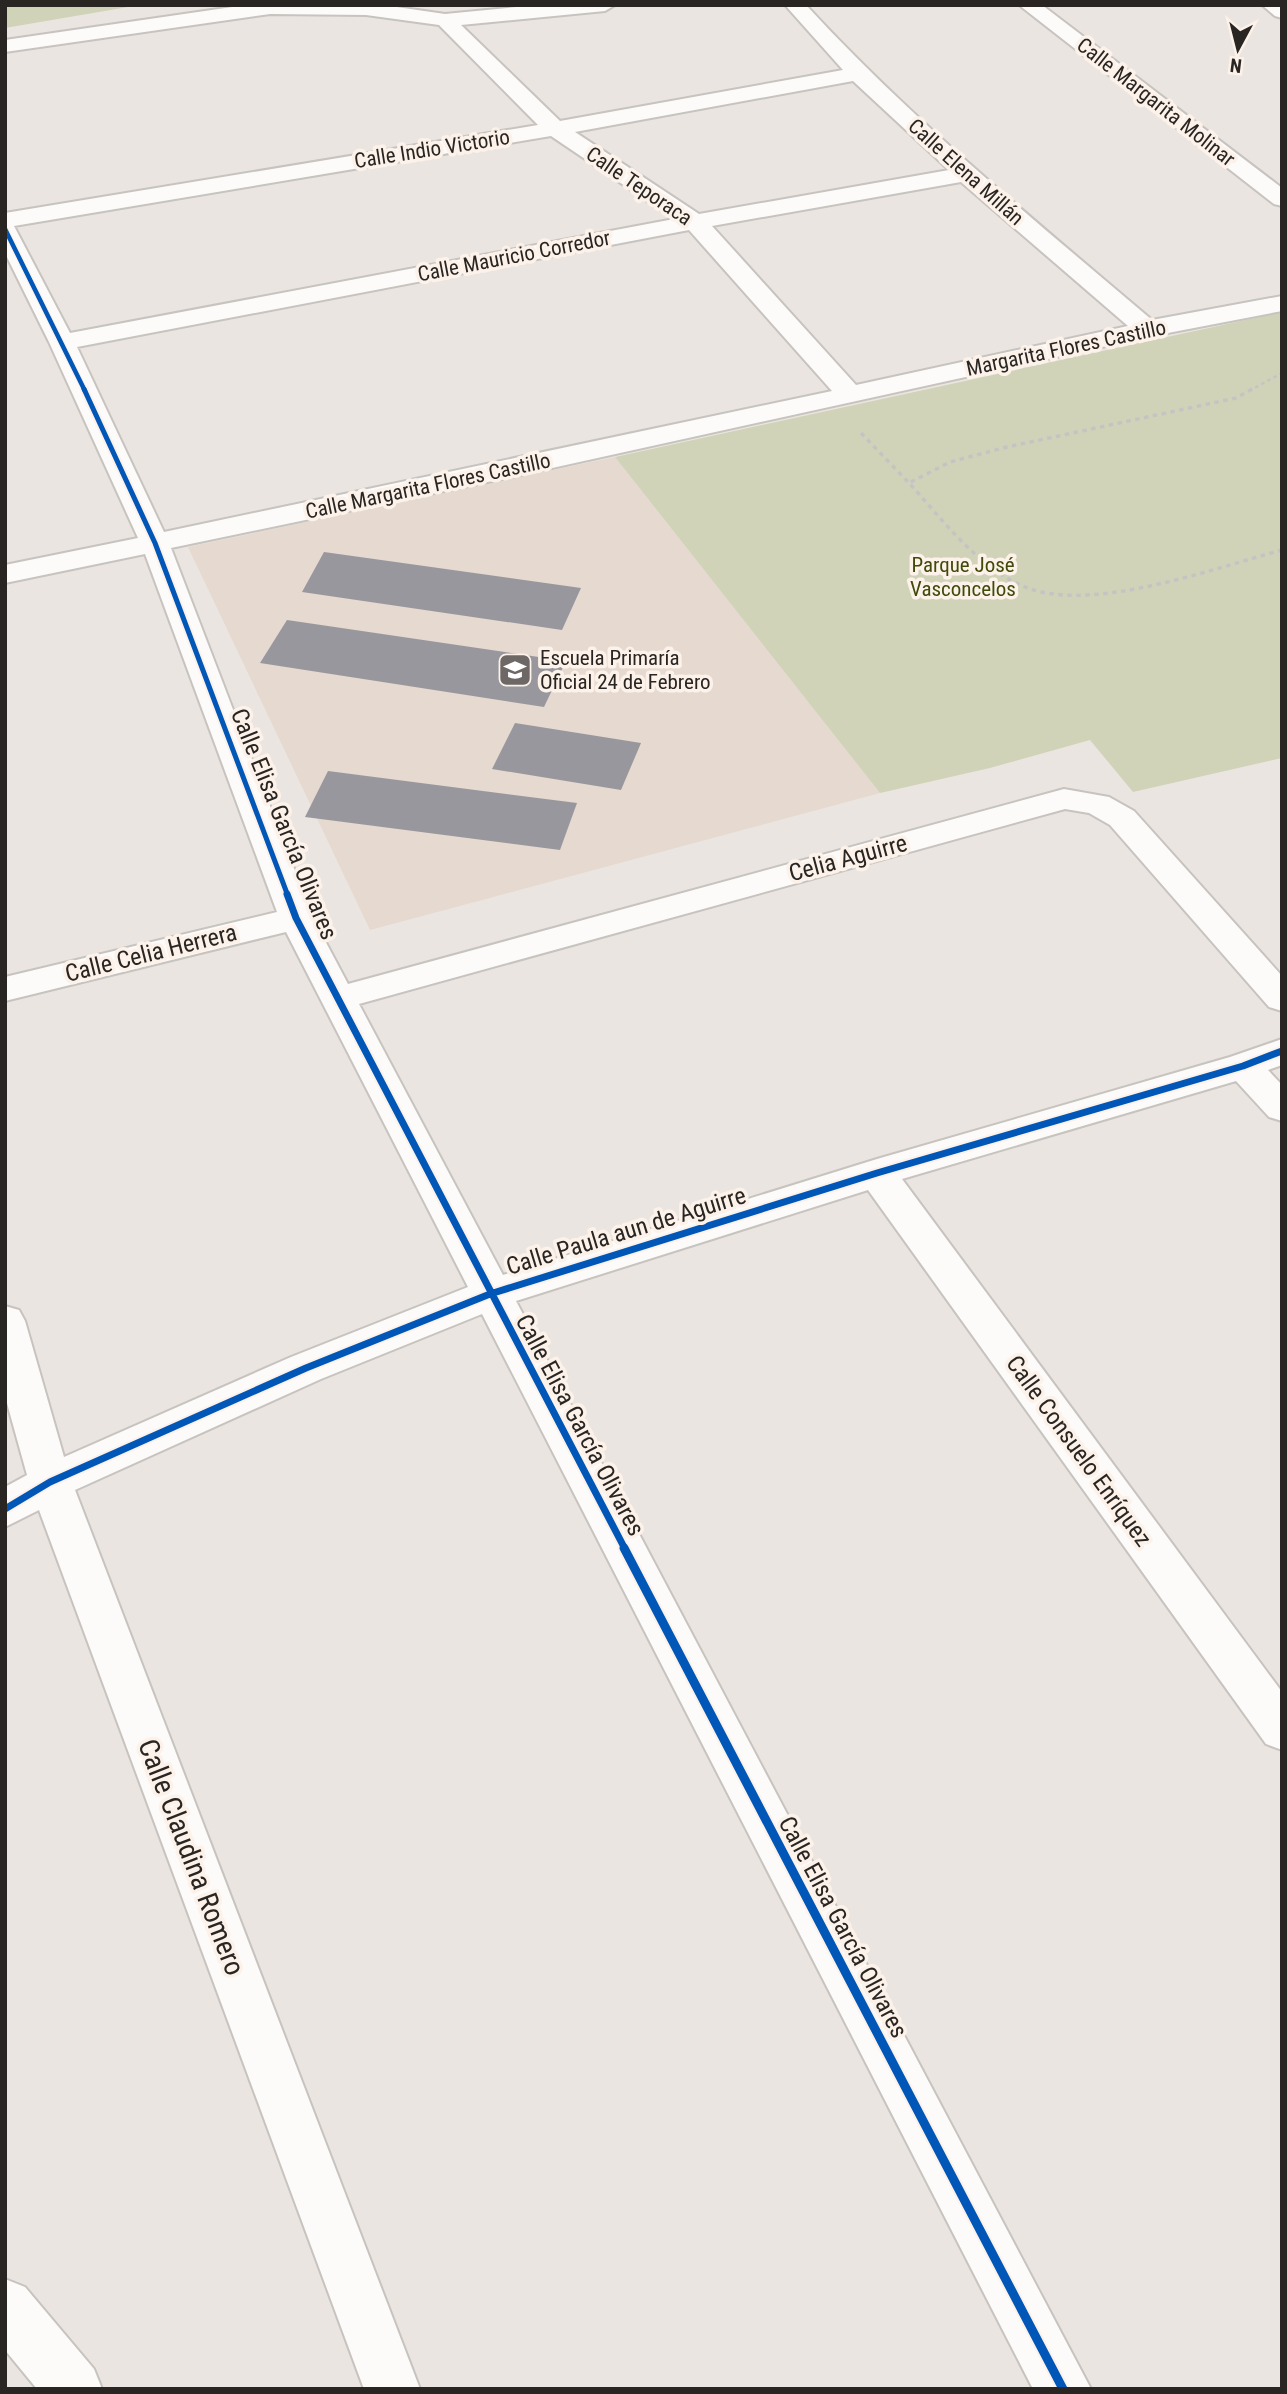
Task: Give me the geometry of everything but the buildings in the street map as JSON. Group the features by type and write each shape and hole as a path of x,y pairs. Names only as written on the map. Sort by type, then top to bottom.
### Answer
{"street":[{"path":"5,46 270,8 366,9 445,20 605,5"},
{"name":"Calle Elena Millán","path":"795,5 858,74 966,174 1147,329"},
{"name":"Calle Margarita Molinar","path":"1029,5 1282,199"},
{"path":"1272,5 1282,12"},
{"name":"Calle Teporaca","path":"445,20 555,129 695,222 839,398"},
{"name":"Calle Indio Victorio","path":"5,220 555,129 858,74"},
{"name":"Calle Mauricio Corredor","path":"62,342 695,222 966,174"},
{"name":"Calle Elisa García Olivares","path":"5,229 62,342 155,543 296,918 1063,2389"},
{"name":"Margarita Flores Castillo","path":"839,398 1147,329 1282,303"},
{"name":"Calle Margarita Flores Castillo","path":"5,574 839,398"},
{"name":"Celia Aguirre","path":"339,998 1064,799 1098,804 1122,818 1282,999"},
{"name":"Calle Celia Herrera","path":"5,989 296,918"},
{"name":"Calle Paula aun de Aguirre","path":"5,1509 50,1482 306,1368 490,1294 877,1172 1243,1066 1282,1051"},
{"path":"1243,1066 1282,1108"},
{"name":"Calle Consuelo Enríquez","path":"877,1172 1282,1729"},
{"name":"Calle Claudina Romero","path":"5,1321 50,1482 393,2389"},
{"path":"5,2307 74,2389"}],"path":[{"path":"909,483 950,462 984,453 1236,398 1282,373"},
{"path":"839,398 909,483 968,547 1025,588 1070,597 1111,593 1282,550"}],"shaded area":[{"name":"Escuela Primaría Oficial 24 de Febrero","path":"615,457 880,793 370,930 188,547"}],"green space":[{"path":"5,5 140,5 5,28"},
{"name":"Parque José Vasconcelos","path":"1282,312 1282,758 1133,792 1090,740 990,768 880,793 615,457"}],"cycle path":[{"path":"5,229 62,342 155,543 296,918 1063,2389"},
{"path":"5,1509 50,1482 306,1368 490,1294 877,1173 1243,1066 1282,1051"}],"place":[{"name":"Escuela Primaría Oficial 24 de Febrero","path":"515,670"}]}
